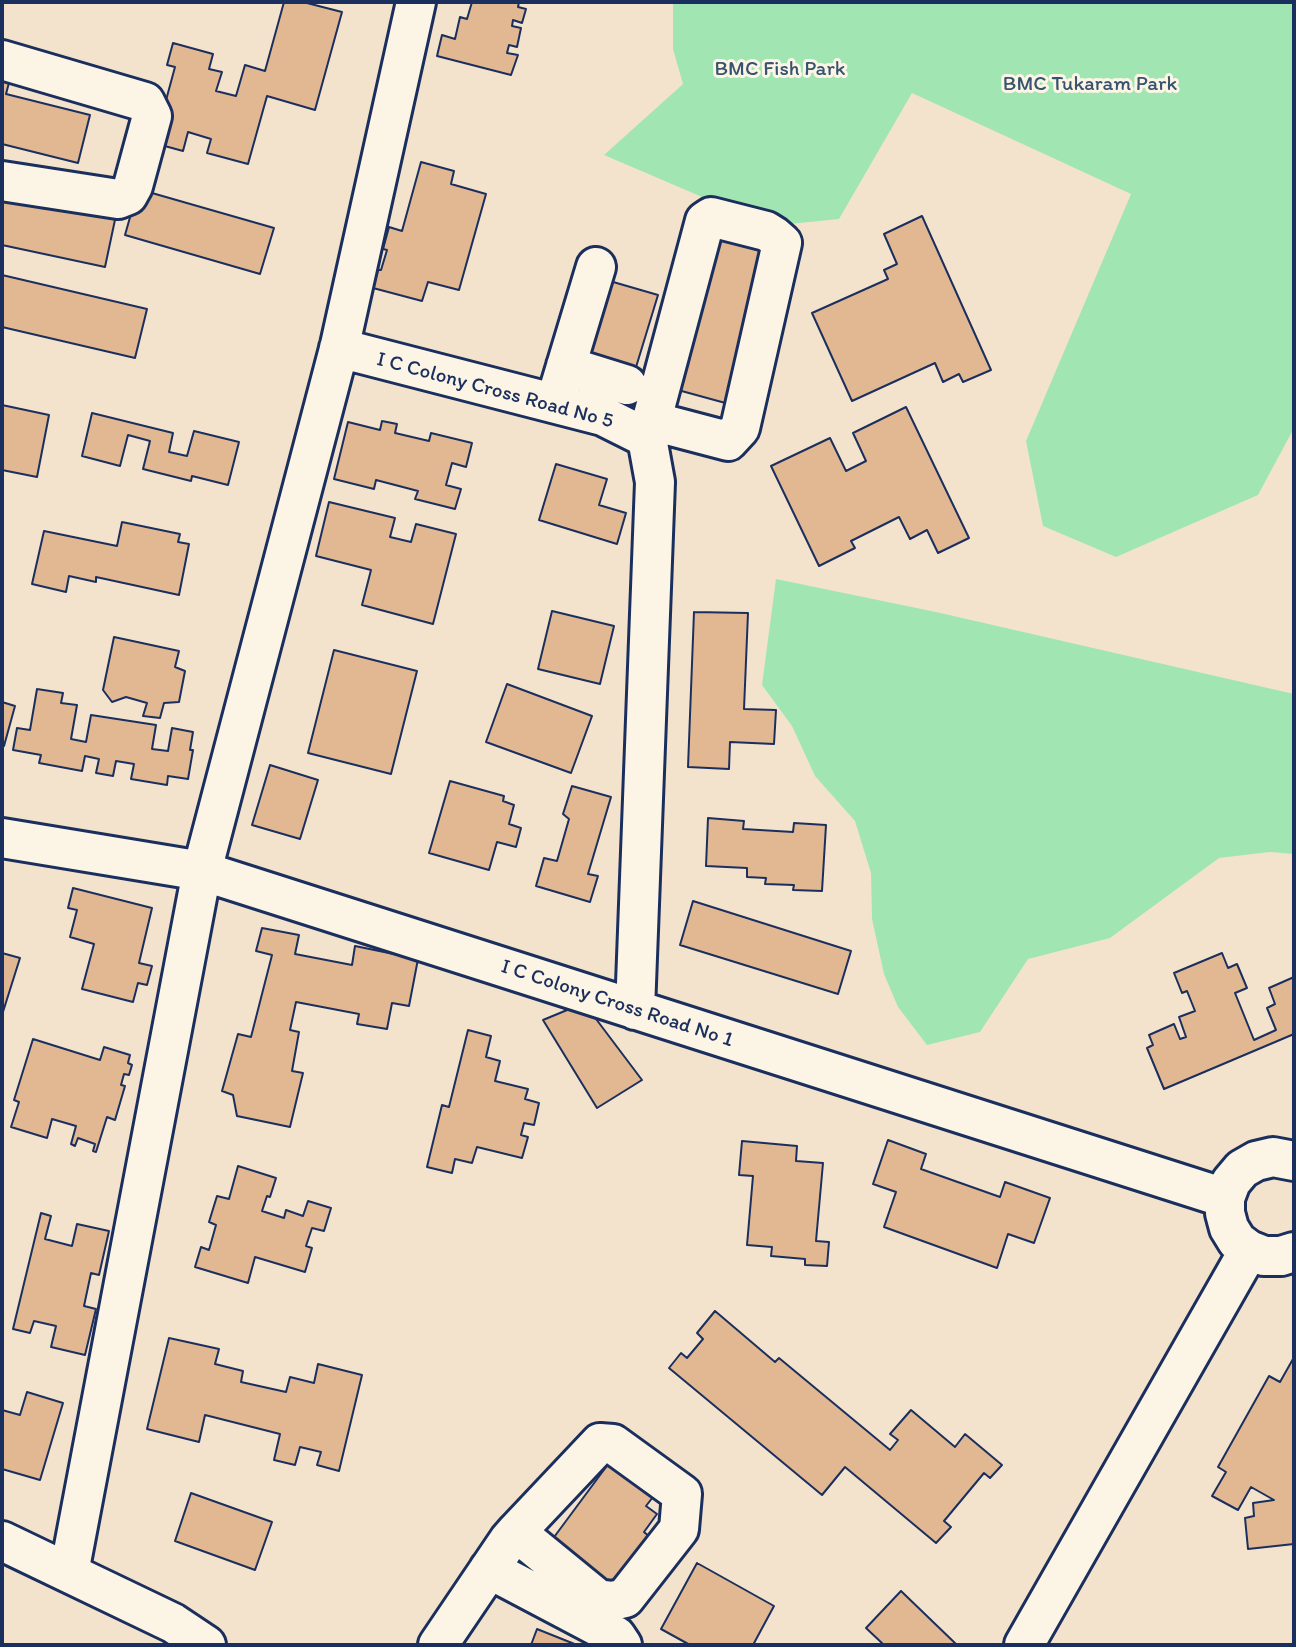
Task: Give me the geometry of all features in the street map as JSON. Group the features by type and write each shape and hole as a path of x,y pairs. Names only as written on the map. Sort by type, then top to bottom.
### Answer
{"street":[{"path":"69,1573 202,871 339,348 416,2"},
{"path":"2,60 145,102 152,116 133,186 128,195 118,199 2,181"},
{"name":"I C Colony Cross Road No 5","path":"339,348 650,429 728,441 740,428 782,243 766,231 711,217 705,221 650,429"},
{"path":"555,403 596,267"},
{"path":"566,366 627,385"},
{"path":"635,1010 655,482 650,429"},
{"name":"I C Colony Cross Road No 1","path":"2,838 202,871 1225,1198"},
{"path":"1294,1161 1273,1157 1256,1161 1242,1169 1231,1182 1225,1198 1228,1228 1237,1241 1249,1250 1272,1256 1294,1252"},
{"path":"1024,1645 1249,1250"},
{"path":"470,1645 516,1532"},
{"path":"2,1541 173,1623 206,1645"},
{"path":"438,1645 498,1573"},
{"path":"498,1573 616,1636 622,1645"}],"green space":[{"path":"673,2 1294,2 1294,428 1258,495 1116,557 1043,526 1026,441 1131,194 912,93 839,219 770,226 604,155 683,84 673,49"},
{"path":"776,579 936,612 1294,694 1294,854 1270,852 1219,858 1110,938 1028,959 980,1032 927,1045 898,1007 884,974 872,919 871,873 855,821 815,776 792,726 762,685"}],"building":[{"path":"284,2 303,2 342,12 315,110 267,96 248,164 207,153 211,139 188,132 183,151 150,142 162,115 175,67 167,65 173,43 213,54 209,69 222,72 216,91 236,96 245,65 265,71"},
{"path":"472,2 519,2 518,7 526,9 522,23 513,20 512,26 521,28 517,47 509,45 507,53 518,55 511,75 437,56 442,35 455,39 460,17 467,19"},
{"path":"2,77 10,79 6,94 90,115 78,163 2,144"},
{"path":"421,162 454,171 451,184 486,194 459,290 428,282 422,301 373,288 387,250 383,249 389,227 402,231"},
{"path":"138,189 274,228 260,274 125,235"},
{"path":"2,191 116,215 105,267 2,245"},
{"path":"922,216 991,370 963,382 959,374 943,382 935,363 852,401 812,313 888,279 884,270 897,264 884,234"},
{"path":"711,222 773,238 729,404 667,387"},
{"path":"2,275 147,309 135,358 2,327"},
{"path":"596,277 658,295 633,377 571,358"},
{"path":"2,405 49,415 37,477 2,470"},
{"path":"906,407 969,538 938,553 927,530 910,539 899,517 851,541 855,548 819,566 771,466 830,438 846,471 866,461 853,433"},
{"path":"92,413 173,433 169,452 187,456 194,431 239,442 228,485 192,476 191,481 143,469 150,441 128,435 120,466 82,456"},
{"path":"382,421 397,424 395,433 429,441 431,433 472,443 466,467 452,463 446,485 461,489 455,509 415,499 418,491 376,480 374,489 334,479 348,422 380,430"},
{"path":"556,464 607,479 599,505 626,513 617,544 539,520"},
{"path":"329,502 395,518 390,537 411,542 416,524 456,534 433,624 362,605 371,570 316,556"},
{"path":"122,522 180,534 178,542 189,544 179,595 96,577 96,582 69,576 66,592 32,584 44,531 117,546"},
{"path":"552,611 614,626 600,684 538,669"},
{"path":"694,612 748,613 744,709 776,710 774,744 730,742 729,769 688,767"},
{"path":"114,637 179,651 175,667 185,671 179,702 164,703 160,718 143,716 147,703 126,697 112,702 103,690"},
{"path":"334,650 417,671 391,774 308,753"},
{"path":"507,684 592,716 571,773 486,742"},
{"path":"37,689 63,693 61,703 77,705 71,739 86,742 91,715 156,725 152,749 168,751 172,728 193,732 188,779 168,776 167,785 131,779 134,764 116,761 113,776 96,773 99,759 85,756 82,771 39,763 41,755 13,750 17,728 30,730"},
{"path":"2,702 15,706 4,746 2,745"},
{"path":"270,765 318,780 300,839 252,825"},
{"path":"450,781 504,796 503,801 514,805 509,824 521,828 516,847 497,842 489,870 429,853"},
{"path":"572,786 611,797 588,874 598,876 590,902 536,886 544,858 557,861 569,819 563,814"},
{"path":"708,818 744,821 743,829 793,832 794,823 826,825 822,891 793,890 794,885 765,884 766,878 747,877 747,868 706,866"},
{"path":"73,888 152,908 139,963 152,966 147,985 138,983 133,1002 82,989 94,944 70,937 77,910 68,908"},
{"path":"693,901 851,951 838,994 680,945"},
{"path":"262,928 299,935 295,954 352,965 355,946 418,959 409,1006 392,1003 387,1029 357,1024 359,1014 296,1002 290,1030 299,1032 292,1071 303,1073 290,1127 237,1116 233,1095 222,1091 238,1034 251,1037 272,955 256,951"},
{"path":"2,953 20,958 2,1015"},
{"path":"1222,953 1228,968 1237,964 1247,988 1235,993 1254,1040 1276,1030 1267,1008 1275,1004 1269,988 1294,977 1294,1034 1164,1089 1147,1048 1153,1045 1149,1035 1174,1024 1180,1039 1186,1037 1179,1017 1195,1011 1187,991 1182,993 1174,973"},
{"path":"584,1003 642,1080 597,1108 543,1020"},
{"path":"468,1030 491,1036 486,1057 500,1061 495,1081 528,1089 525,1099 539,1103 534,1125 524,1123 521,1135 528,1137 522,1158 477,1147 472,1163 455,1159 452,1173 427,1167 442,1105 449,1107"},
{"path":"33,1039 100,1060 104,1047 130,1055 128,1063 132,1065 129,1075 124,1074 121,1085 125,1086 115,1120 107,1117 96,1152 93,1151 95,1144 78,1138 75,1146 71,1144 76,1126 52,1119 47,1138 11,1127 19,1102 14,1100"},
{"path":"888,1140 926,1154 921,1169 1000,1197 1005,1182 1050,1198 1034,1243 1008,1234 997,1268 884,1227 896,1192 873,1184"},
{"path":"742,1141 797,1146 796,1161 823,1163 816,1241 829,1242 827,1266 805,1265 805,1259 771,1256 772,1247 747,1245 753,1176 739,1175"},
{"path":"238,1166 276,1178 262,1211 284,1218 286,1210 303,1216 308,1201 331,1208 324,1231 312,1228 306,1246 312,1248 305,1272 255,1257 248,1283 195,1267 201,1247 209,1250 216,1225 209,1222 217,1196 229,1199"},
{"path":"41,1213 51,1216 45,1239 72,1246 77,1224 109,1231 99,1275 91,1273 84,1306 96,1309 85,1355 51,1347 56,1326 34,1321 30,1333 13,1329"},
{"path":"715,1311 775,1362 779,1358 890,1450 898,1440 890,1434 911,1410 955,1447 965,1434 1002,1465 990,1478 984,1473 944,1521 951,1527 936,1543 845,1467 822,1495 669,1368 681,1353 687,1358 703,1339 697,1333"},
{"path":"169,1338 219,1349 215,1364 243,1371 241,1382 286,1392 290,1377 314,1383 318,1364 362,1375 339,1471 317,1465 321,1452 300,1447 295,1465 274,1460 280,1434 205,1415 199,1442 147,1429"},
{"path":"1293,1359 1294,1544 1248,1549 1245,1518 1254,1516 1253,1503 1274,1500 1251,1487 1238,1510 1212,1496 1226,1472 1218,1467 1269,1376 1280,1382"},
{"path":"27,1392 63,1403 40,1480 2,1469 2,1410 20,1415"},
{"path":"609,1463 653,1497 646,1506 657,1514 644,1532 651,1538 619,1593 543,1552"},
{"path":"191,1493 272,1522 255,1570 175,1541"},
{"path":"697,1563 774,1606 753,1645 690,1645 661,1629"},
{"path":"901,1591 957,1645 884,1645 866,1628"},
{"path":"537,1629 577,1645 531,1645"}],"park label":[{"name":"BMC Fish Park","path":"780,70"},
{"name":"BMC Tukaram Park","path":"1090,85"}]}
